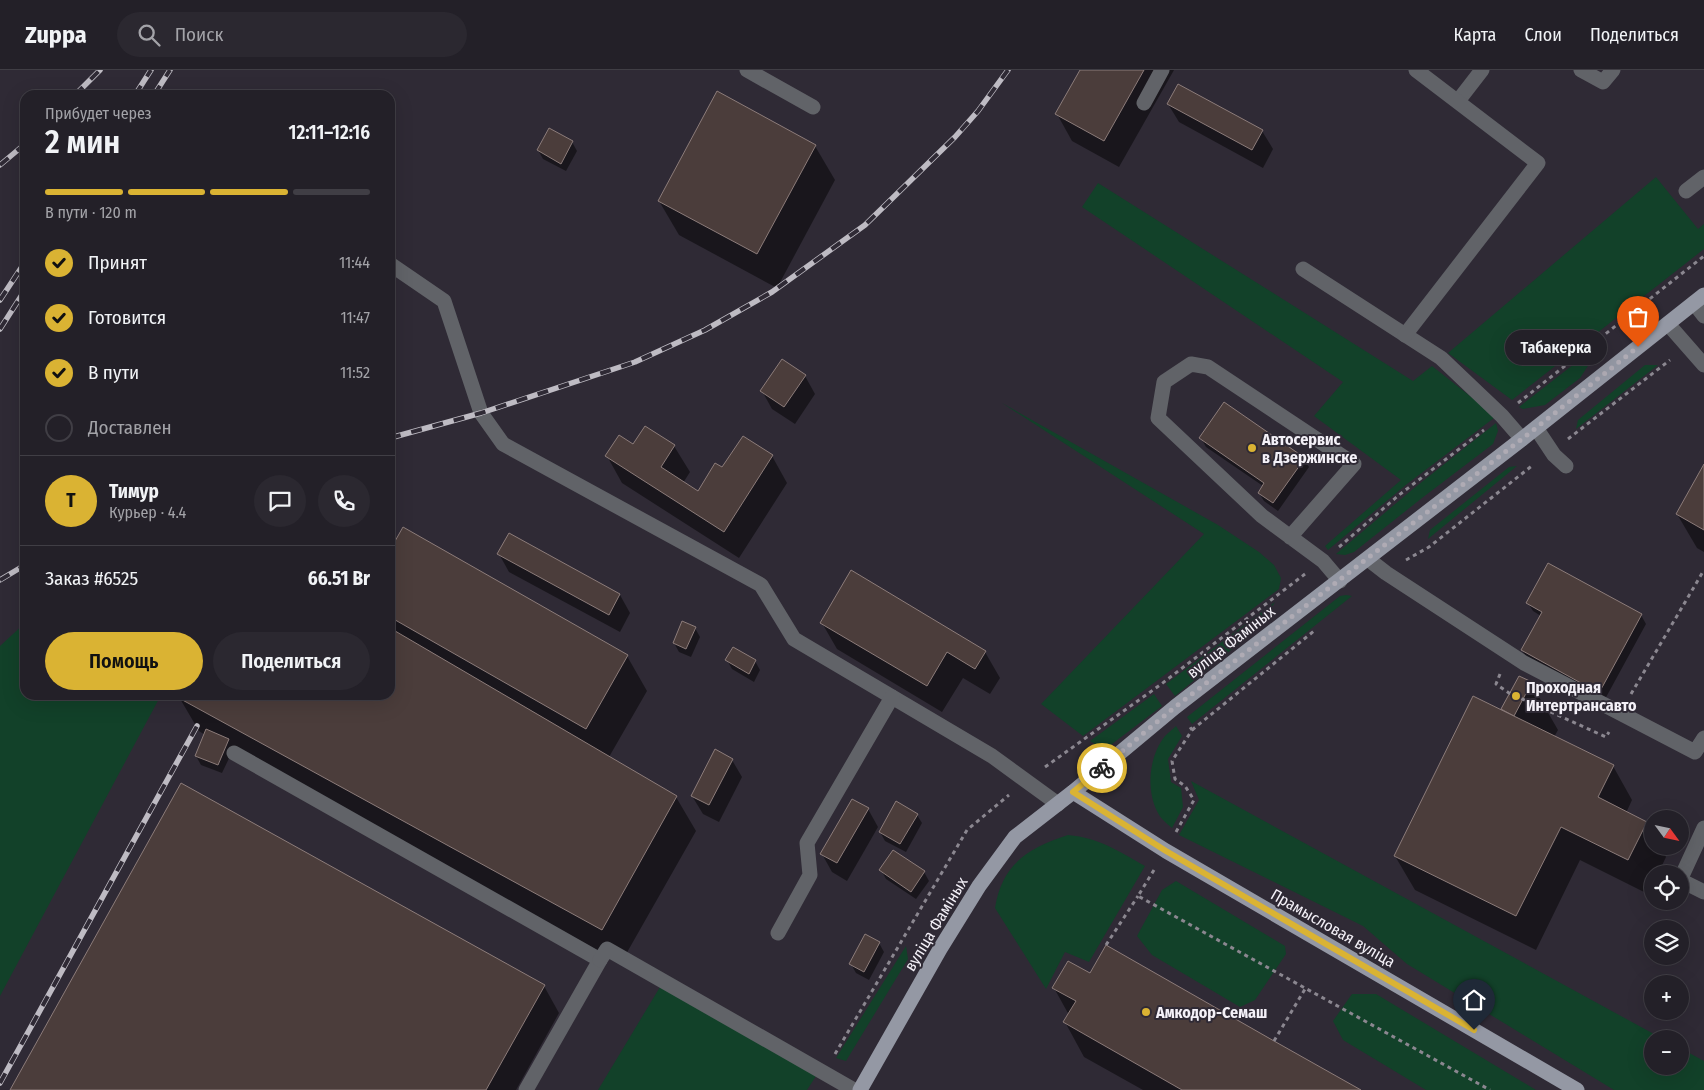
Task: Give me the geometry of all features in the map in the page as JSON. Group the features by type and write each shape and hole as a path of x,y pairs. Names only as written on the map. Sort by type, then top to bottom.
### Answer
{"main road":[{"name":"вуліца Фаміных","path":"860,1090 940,948 979,886 1015,837 1073,792 1175,707 1368,559 1699,299"},
{"name":"Прамысловая вуліца","path":"1073,792 1166,851 1577,1090"}],"lane":[{"path":"746,70 812,107"},
{"path":"1144,103 1162,70"},
{"path":"1405,335 1538,163 1416,70"},
{"path":"1458,101 1482,70"},
{"path":"1581,70 1603,82 1613,70"},
{"path":"1686,192 1704,177"},
{"path":"395,267 444,301 481,413 503,444 761,585 794,639 992,756 1058,804"},
{"path":"1303,269 1441,358 1502,416 1522,439"},
{"path":"1699,299 1704,316"},
{"path":"1668,324 1704,365"},
{"path":"1290,537 1354,464 1208,367 1191,364 1164,382 1158,418 1262,516 1290,537 1323,561 1340,580"},
{"path":"1536,428 1551,452 1566,466"},
{"path":"1368,559 1386,573 1524,662 1700,756 1704,738"},
{"path":"778,933 810,875 807,843 892,696"},
{"path":"234,753 600,960"},
{"path":"1704,828 1680,880 1704,892"},
{"path":"526,1090 607,949 854,1090"}],"path":[{"path":"1386,573 1429,546 1678,354 1692,352"},
{"path":"1508,652 1496,684 1509,693 1606,737 1704,570"},
{"path":"1192,730 1316,629"},
{"path":"1106,945 1138,896"},
{"path":"1274,1041 1305,989"}],"green space":[{"path":"1656,177 1698,229 1704,224 1704,249 1512,400 1448,353"},
{"path":"1098,183 1413,381 1432,366 1489,411 1494,418 1407,484 1328,550 1325,546 1401,480 1314,416 1343,382 1082,207"},
{"path":"1605,340 1580,378 1545,405 1523,409 1519,407"},
{"path":"1645,365 1658,365 1576,429 1578,420"},
{"path":"1002,403 1218,525 1259,552 1274,565 1281,578 1279,589 1083,736 1041,704 1204,534"},
{"path":"1496,423 1498,431 1493,444 1354,552 1345,555 1336,554 1413,489"},
{"path":"1517,466 1428,539 1430,530 1509,467"},
{"path":"1340,596 1352,596 1192,724 1187,717"},
{"path":"1275,602 1259,627 1175,696 1166,684"},
{"path":"20,628 20,700 158,700 0,996 0,646"},
{"path":"1154,694 1162,706 1104,750 1090,741"},
{"path":"1176,726 1182,736 1168,759 1171,782 1181,788 1183,807 1172,828 1157,811 1150,783 1155,753 1165,736"},
{"path":"1191,781 1647,1030 1644,1030 1644,1075 1689,1075 1689,1053 1704,1061 1704,1090 1614,1090 1407,964 1363,926 1179,835 1199,800"},
{"path":"1068,835 1099,842 1145,866 1089,962 1065,952 1046,989 995,908 1004,880 1019,860 1029,852"},
{"path":"1176,881 1285,946 1286,954 1255,1000 1240,1007 1152,955 1137,936 1162,890"},
{"path":"906,946 908,959 846,1061 836,1058"},
{"path":"660,987 816,1076 807,1090 598,1090"},
{"path":"1352,994 1376,994 1536,1090 1426,1090 1343,1040 1333,1021"}],"building":[{"path":"1080,70 1144,70 1104,141 1055,114"},
{"path":"1178,84 1263,130 1252,150 1167,104"},
{"path":"717,91 816,145 757,254 658,201"},
{"path":"549,128 573,141 561,164 537,150"},
{"path":"782,359 806,375 784,407 760,391"},
{"name":"Автосервис в Дзержинске","path":"1224,402 1305,458 1273,503 1258,493 1264,483 1199,438"},
{"path":"645,426 675,445 661,467 698,491 715,463 722,467 743,436 773,455 724,532 605,456 619,435 633,444"},
{"path":"1704,464 1704,530 1676,514"},
{"path":"403,527 628,655 586,729 395,620 395,541"},
{"path":"509,533 620,594 609,615 497,554"},
{"path":"1548,563 1642,614 1599,693 1521,650 1542,612 1526,603"},
{"path":"851,570 986,651 975,669 947,652 927,686 820,623"},
{"path":"682,621 696,627 686,649 673,643"},
{"path":"395,631 677,796 602,930 182,700 395,700"},
{"path":"733,647 756,660 749,674 725,660"},
{"name":"Проходная Интертрансавто","path":"1519,676 1532,682 1514,716 1501,709"},
{"path":"1473,696 1614,765 1598,797 1644,820 1644,828 1628,860 1561,827 1516,916 1394,856"},
{"path":"206,729 229,739 218,765 195,756"},
{"path":"715,749 733,759 709,805 691,796"},
{"path":"181,783 545,985 486,1090 10,1090"},
{"path":"852,799 869,808 837,863 820,854"},
{"path":"896,801 918,814 900,844 879,832"},
{"path":"893,850 925,871 911,892 879,870"},
{"path":"865,934 880,942 864,972 849,964"},
{"name":"Амкодор-Семаш","path":"1106,945 1361,1090 1182,1090 1063,1022 1076,1001 1052,988 1068,961 1090,973"}],"railway":[{"path":"80,90 100,70"},
{"path":"138,90 151,70"},
{"path":"157,90 170,70"},
{"path":"395,437 481,413 635,362 705,330 772,292 865,225 955,137 978,111 1008,70"},
{"path":"0,165 20,148"},
{"path":"0,300 20,270"},
{"path":"0,329 20,298"},
{"path":"0,580 20,568"},
{"path":"0,1083 197,726"}],"way so far":[{"path":"1102,768 1175,707 1354,570 1638,347"}],"place":[{"name":"Табакерка","path":"1638,347"},
{"name":"Автосервис в Дзержинске","path":"1252,448"},
{"name":"Проходная Интертрансавто","path":"1516,696"},
{"name":"Амкодор-Семаш","path":"1146,1012"}],"route":[{"path":"1102,768 1073,792 1166,851 1474,1030"}]}
